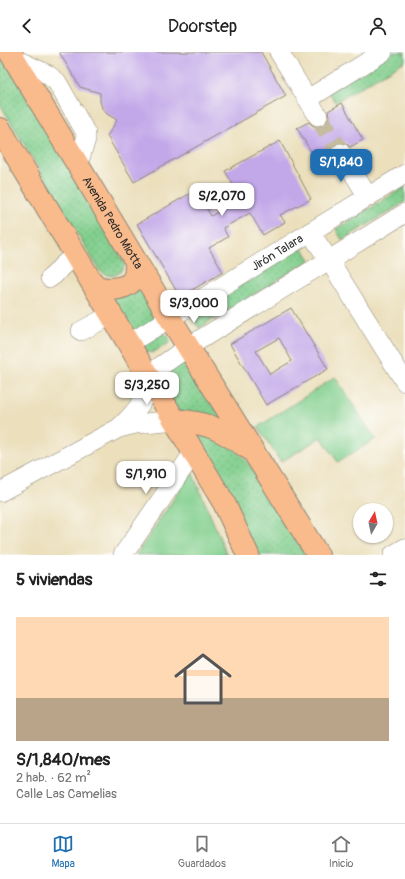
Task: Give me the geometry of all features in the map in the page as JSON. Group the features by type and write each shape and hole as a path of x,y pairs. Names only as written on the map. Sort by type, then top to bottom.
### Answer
{"main road":[{"name":"Avenida Pedro Miotta","path":"12,55 170,318 318,555"},
{"path":"0,129 224,503 248,555"},
{"path":"91,281 99,287 111,289 120,288 129,284 134,279 136,262"},
{"path":"175,420 209,425 224,432 254,452"}],"street":[{"path":"279,52 318,116"},
{"path":"308,99 383,52"},
{"path":"341,153 368,196"},
{"name":"Jirón Talara","path":"128,344 405,174"},
{"path":"0,492 119,428 140,406 148,386 148,375 188,347 405,213"},
{"path":"310,232 405,382"},
{"path":"50,278 75,254"},
{"path":"81,331 111,315"},
{"path":"119,428 142,423 175,420"},
{"path":"124,555 194,452"},
{"path":"393,555 405,548"}],"green space":[{"path":"0,52 125,264 118,274 108,275 100,271 0,104"},
{"path":"392,52 405,52 405,61 335,102 328,90"},
{"path":"405,187 405,202 342,240 336,229"},
{"path":"302,247 310,260 199,328 191,315"},
{"path":"137,279 162,318 131,336 106,292"},
{"path":"160,334 165,334 169,337 169,343 152,353 144,350 145,344"},
{"path":"182,362 187,363 227,424 177,412 162,382 164,375"},
{"path":"335,377 375,439 338,462 321,437 281,462 258,427"},
{"path":"202,432 235,449 249,464 305,555 256,555 192,433"},
{"path":"192,472 227,555 136,555"}],"building":[{"path":"59,52 261,52 286,96 134,182 107,136 117,120 107,114 102,108 100,93 80,87"},
{"path":"342,103 363,140 350,147 346,143 336,143 331,148 331,158 319,165 297,128 309,122 313,126 323,126 328,121 328,111"},
{"path":"280,141 311,199 280,215 285,222 263,235 250,213 223,228 228,237 209,248 223,272 180,297 137,224 196,190 211,216 241,198 225,171"},
{"path":"291,308 328,369 266,405 230,344","holes":["279,338 292,361 270,374 256,351"]}],"tunnel":[{"path":"318,116 341,153"}]}
